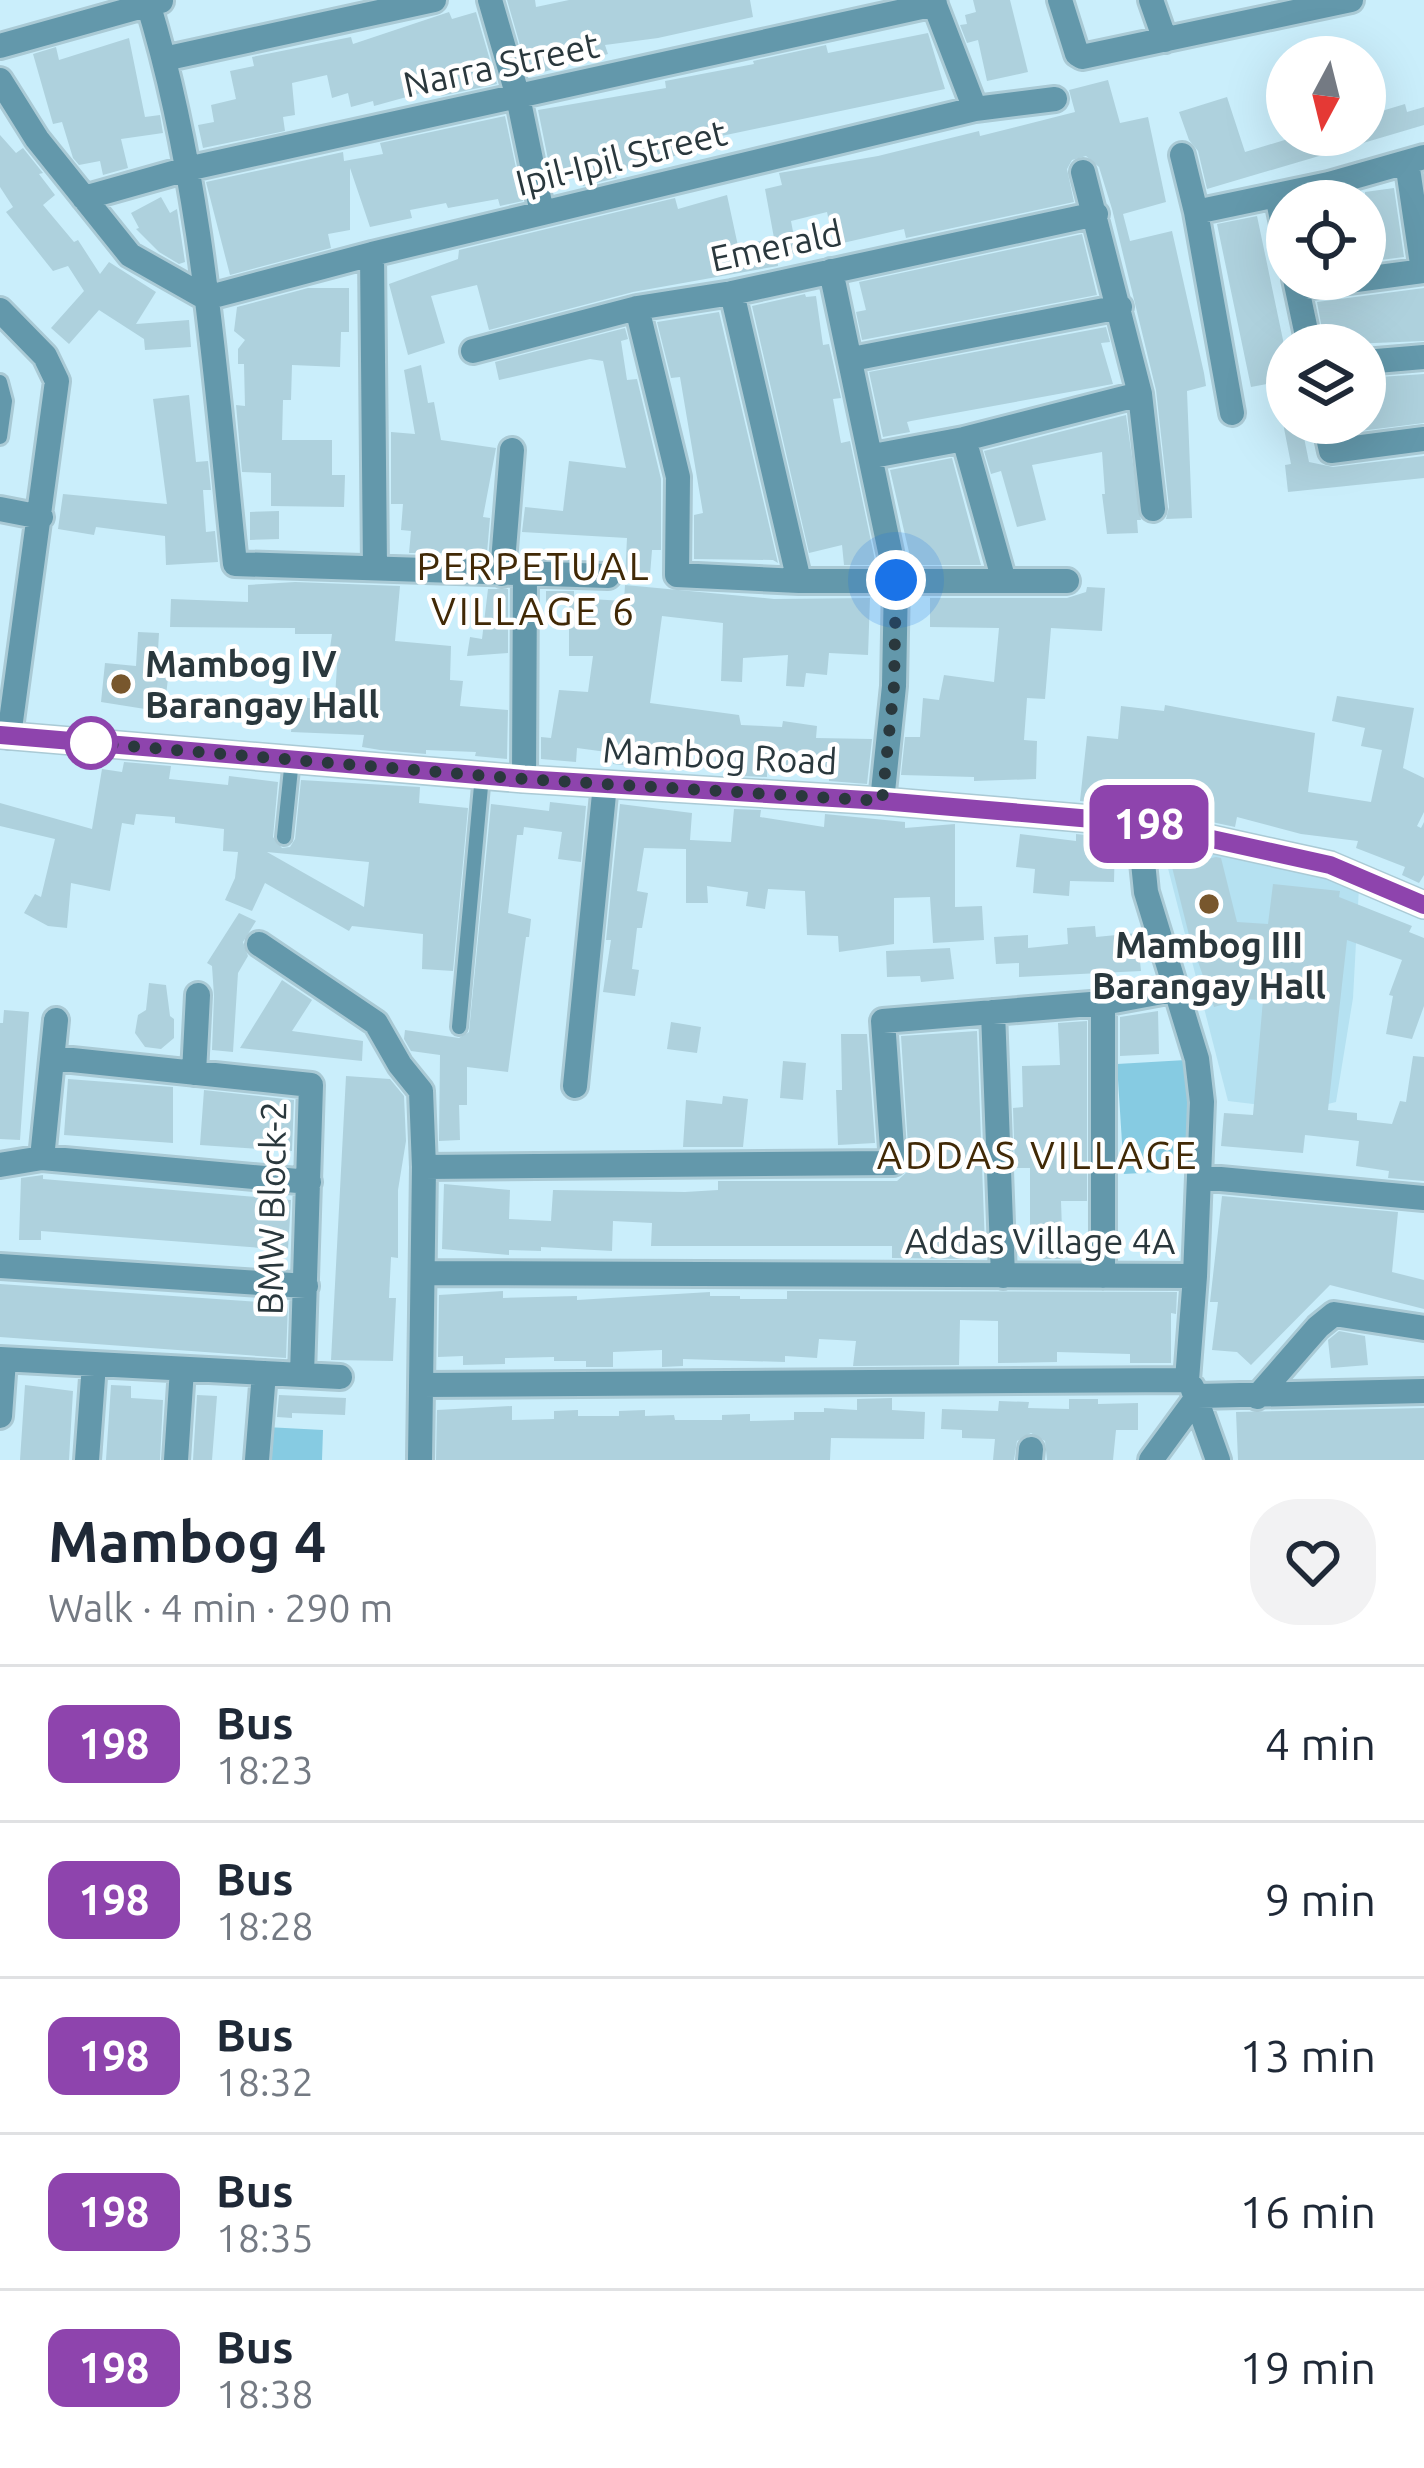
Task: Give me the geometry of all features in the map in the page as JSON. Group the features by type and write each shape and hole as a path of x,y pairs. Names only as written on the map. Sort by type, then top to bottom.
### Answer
{"main road":[{"name":"Mambog Road","path":"4,736 1139,823 1330,865 1424,905"}],"street":[{"path":"164,59 434,0"},
{"path":"490,0 518,97 542,213"},
{"path":"1060,0 1079,57 1165,40 1242,11 1338,1"},
{"path":"1151,0 1165,40"},
{"path":"0,46 153,2 187,169 206,298 235,564 608,576"},
{"path":"934,2 975,109"},
{"name":"Narra Street","path":"84,197 187,169 934,2"},
{"path":"0,80 37,139 130,255 206,298"},
{"name":"Ipil-Ipil Street","path":"206,298 975,109 1055,99"},
{"path":"1182,155 1232,413"},
{"path":"1362,180 1415,159 1424,271 1386,275"},
{"path":"1083,172 1140,394 1153,508"},
{"path":"1196,212 1266,198"},
{"name":"Emerald","path":"473,351 637,308 731,293 1096,214"},
{"path":"372,254 375,568"},
{"path":"832,271 896,580 894,686 882,801"},
{"path":"731,293 799,581"},
{"path":"852,359 1120,307"},
{"path":"637,308 678,477 677,575 799,581 1066,581"},
{"path":"0,310 45,356 57,381 41,518 4,736"},
{"path":"1386,360 1424,357"},
{"path":"873,456 964,440 1140,394"},
{"path":"1386,444 1424,439"},
{"path":"964,440 1004,581"},
{"path":"1329,444 1330,451 1385,444"},
{"path":"512,450 524,779"},
{"path":"0,509 41,518"},
{"path":"575,1086 605,784"},
{"name":"Addas Village 4A","path":"424,1274 1195,1276 1202,1102 1197,1060 1146,892 1139,823"},
{"path":"260,944 383,1030 400,1065 422,1091 419,1460"},
{"path":"424,1167 893,1162 883,1021 1102,1003 1173,990"},
{"path":"194,1073 198,995"},
{"path":"1102,1003 1103,1276"},
{"path":"993,1012 1003,1276"},
{"path":"42,1158 56,1020"},
{"name":"BMW Block-2","path":"53,1058 310,1085 302,1375"},
{"path":"0,1165 42,1158 308,1182"},
{"path":"1199,1177 1424,1198"},
{"path":"0,1266 306,1286"},
{"path":"1195,1276 1193,1388 1219,1460"},
{"path":"1257,1397 1334,1314 1424,1328"},
{"path":"0,1416 2,1359 340,1377"},
{"path":"87,1460 94,1364"},
{"path":"176,1460 182,1369"},
{"path":"257,1460 263,1373"},
{"path":"421,1385 1193,1388 1257,1397 1424,1391"},
{"path":"1151,1460 1193,1388"}],"lane":[{"path":"0,382 5,400 0,437"},
{"path":"284,837 292,759"},
{"path":"459,1027 482,775"}],"shaded area":[{"path":"1163,849 1217,851 1359,887 1353,998 1336,1102 1304,1110 1228,1101"},
{"path":"1186,1060 1192,1170 1124,1174 1117,1064"},
{"path":"266,1427 323,1430 322,1460 265,1460"}],"building":[{"path":"507,0 535,0 536,7 569,0 750,0 753,17 605,45 608,54 529,76"},
{"path":"973,0 1010,0 1028,72 987,81 978,40 967,43 960,25 967,24 965,15 976,12"},
{"path":"449,12 452,19 476,12 497,84 441,96 439,88 374,106 373,101 351,107 348,93 332,98 327,75 292,83 295,115 283,117 285,131 203,148 198,125 214,122 211,105 236,99 230,71 254,66 252,57 351,37 353,44"},
{"path":"928,33 945,89 707,139 707,143 677,148 678,155 614,172 617,178 583,186 580,173 552,179 538,110 666,88 665,81 826,45 828,53"},
{"path":"129,38 145,117 160,115 163,133 121,139 128,168 103,175 100,161 79,165 62,122 53,124 33,54 56,47 59,60"},
{"path":"1108,80 1120,123 1148,117 1166,202 1123,214 1130,241 1172,231 1204,373 1206,386 1187,391 1192,518 1166,519 1169,507 1156,390 1112,209 1099,167 1086,156 1072,160 1067,169 1074,202 906,238 904,229 834,245 827,212 791,221 797,253 777,257 778,266 633,292 489,330 477,285 431,296 445,343 408,355 389,284 458,259 459,250 675,198 678,209 727,195 738,246 774,238 765,189 782,185 779,173 878,156 979,131 980,136 1075,112 1069,90"},
{"path":"1227,97 1245,152 1266,146 1266,156 1319,156 1207,189 1198,151 1179,112"},
{"path":"1405,104 1407,112 1424,107 1424,125 1386,136 1386,110"},
{"path":"505,116 523,201 500,206 498,199 448,208 446,203 410,210 412,218 370,227 350,168 350,230 328,234 331,248 230,275 206,182 343,152 344,161 383,154 380,143"},
{"path":"0,135 16,153 23,148 43,173 39,174 55,195 43,205 74,242 78,240 100,274 109,262 156,292 136,324 189,320 191,347 145,350 144,339 99,310 69,344 51,328 84,291 68,266 53,271 6,212 13,207 0,187"},
{"path":"1394,188 1404,257 1386,259 1386,189"},
{"path":"161,197 170,213 177,209 185,262 179,264 136,229 131,213"},
{"path":"1257,216 1266,259 1266,300 1275,300 1280,324 1266,324 1266,384 1251,387 1217,224"},
{"path":"1082,234 1097,295 862,340 856,312 866,310 859,282"},
{"path":"308,288 349,288 349,332 341,332 340,367 292,365 291,400 283,400 282,440 332,440 332,475 345,475 344,507 271,506 271,473 242,472 236,405 245,406 244,364 238,364 238,349 245,340 234,331 237,307"},
{"path":"1424,288 1424,341 1386,343 1386,324 1321,324 1317,302 1386,300 1386,293"},
{"path":"805,294 816,296 823,345 829,344 841,398 833,399 841,443 850,441 876,565 844,565 842,545 809,553 752,306"},
{"path":"719,312 778,563 694,559 694,515 703,513 680,377 671,378 657,322"},
{"path":"1106,327 1110,342 1101,343 1113,384 911,421 907,422 910,432 883,437 869,372"},
{"path":"625,328 628,339 621,341 627,380 637,379 661,479 661,550 652,550 650,575 625,579 627,538 522,532 525,507 563,511 569,461 626,468 603,361 590,359 499,380 495,362"},
{"path":"421,365 441,440 496,448 483,517 490,518 487,553 409,553 411,531 401,530 403,504 391,504 391,432 415,434 404,370"},
{"path":"1424,374 1424,423 1386,428 1386,377"},
{"path":"189,395 196,462 208,461 211,490 203,490 206,532 215,531 218,562 166,565 165,536 96,527 94,535 58,529 63,494 167,504 153,399"},
{"path":"1126,415 1141,520 1137,520 1138,533 1107,534 1102,452 1032,465 1046,520 1017,527 1001,471 991,474 984,451"},
{"path":"1287,444 1305,444 1309,462 1333,467 1424,456 1424,478 1288,492 1285,465 1291,464"},
{"path":"952,458 981,565 912,565 890,470"},
{"path":"279,511 279,539 250,540 250,512"},
{"path":"248,585 400,586 395,641 451,646 450,680 463,681 460,706 508,710 507,759 475,756 476,752 380,750 362,747 364,735 291,732 295,698 335,698 338,649 330,648 332,634 295,634 295,628 170,627 171,599 248,602"},
{"path":"625,585 774,599 870,598 868,655 829,653 827,675 806,673 804,687 786,686 788,655 743,658 742,682 721,681 723,623 662,616 650,703 739,715 741,725 782,727 783,721 817,726 816,738 872,739 867,784 829,781 829,772 767,762 767,777 742,776 743,766 715,764 716,753 652,746 649,768 613,764 614,753 577,748 576,762 541,759 541,737 551,738 559,690 588,692 593,656 569,656 569,604 546,603 546,591 624,601"},
{"path":"1087,587 1105,588 1102,631 1051,628 1045,699 1027,698 1024,740 1037,741 1036,779 974,781 974,777 901,775 905,737 920,737 923,698 939,700 944,675 994,682 999,628 930,627 930,598 1067,598 1086,592"},
{"path":"488,589 508,589 508,653 467,656 470,637 482,639"},
{"path":"138,632 159,633 157,668 169,670 164,712 101,702 105,663 136,666"},
{"path":"1337,696 1414,708 1403,768 1424,778 1424,812 1417,826 1421,828 1424,822 1424,875 1419,883 1402,875 1405,867 1356,848 1358,841 1301,834 1237,817 1235,827 1142,807 1080,801 1087,736 1118,739 1121,706 1164,711 1165,705 1315,733 1308,792 1371,802 1382,750 1361,746 1365,728 1332,721"},
{"path":"124,762 171,766 169,779 228,785 229,776 278,782 273,837 282,848 290,847 295,839 301,780 420,787 419,803 468,808 453,971 422,969 423,934 352,926 349,931 265,883 252,911 225,900 235,878 238,852 223,851 224,829 175,823 175,817 136,814 134,825 122,823 110,891 71,883 67,928 48,926 24,913 35,894 41,897 55,839 0,826 0,803 92,829 102,769 122,772","holes":["267,852 369,862 364,907"]},
{"path":"550,802 586,806 581,862 558,859 562,832 524,827 523,835 517,835 508,913 531,919 508,1072 467,1067 467,1105 459,1105 460,1140 439,1141 440,1055 411,1051 405,1030 459,1038 469,1032 491,804 549,811"},
{"path":"620,804 692,813 690,840 731,842 734,809 761,810 760,817 824,827 825,814 905,822 905,828 955,824 955,907 982,906 984,940 933,943 930,897 894,898 894,944 839,952 838,936 807,935 805,891 768,889 765,909 746,906 748,892 707,886 708,903 686,903 686,849 644,848 637,891 648,893 642,928 637,928 632,969 639,970 635,996 603,992"},
{"path":"1020,834 1076,841 1076,834 1115,838 1114,882 1070,881 1069,896 1033,893 1035,869 1016,867"},
{"path":"1221,858 1237,922 1268,924 1273,884 1340,891 1339,897 1412,926 1409,932 1424,938 1424,1006 1412,1039 1386,1034 1393,996 1389,995 1402,960 1347,940 1328,1110 1392,1124 1400,1101 1406,1102 1413,1056 1424,1057 1424,1181 1388,1178 1389,1171 1356,1166 1359,1141 1305,1135 1303,1153 1221,1146 1224,1113 1253,1115 1263,1000 1242,999 1214,1007 1190,939 1172,867"},
{"path":"239,913 256,921 243,942 248,956 238,973 233,1052 212,1050 214,996 212,966 207,963"},
{"path":"1095,926 1096,937 1137,933 1141,971 1019,977 1019,963 996,964 994,937 1028,935 1028,948 1068,944 1067,928"},
{"path":"950,948 954,979 921,982 920,976 887,977 886,951"},
{"path":"282,980 312,1000 292,1031 363,1041 362,1061 240,1048"},
{"path":"149,983 166,985 174,1019 174,1038 161,1049 145,1047 135,1033 138,1015 146,1010"},
{"path":"4,1010 29,1012 20,1140 0,1139"},
{"path":"1158,1011 1159,1054 1120,1056 1120,1017"},
{"path":"1087,1021 1087,1201 1061,1201 1063,1259 1043,1259 1037,1225 1030,1225 1030,1168 1015,1168 1013,1108 1023,1107 1022,1066 1060,1065 1058,1023"},
{"path":"671,1022 701,1027 697,1053 667,1049"},
{"path":"977,1031 985,1247 963,1247 963,1259 892,1258 892,1246 651,1246 652,1223 613,1221 612,1251 541,1247 541,1251 509,1250 509,1255 442,1249 444,1184 510,1190 509,1219 551,1221 553,1190 685,1192 718,1190 718,1181 897,1181 907,1172 909,1162 901,1036"},
{"path":"841,1034 867,1034 875,1143 838,1145"},
{"path":"783,1061 806,1063 803,1100 780,1098"},
{"path":"346,1076 390,1079 404,1096 406,1141 398,1190 398,1258 391,1257 389,1298 396,1298 393,1361 331,1360"},
{"path":"68,1079 173,1087 173,1143 64,1135"},
{"path":"204,1090 294,1100 292,1151 200,1145"},
{"path":"723,1096 748,1099 743,1147 683,1147 686,1100 722,1104"},
{"path":"43,1175 43,1179 291,1200 288,1250 41,1231 41,1240 19,1240 21,1178"},
{"path":"1222,1196 1398,1212 1392,1272 1424,1280 1424,1309 1330,1285 1251,1365 1237,1352 1212,1350 1218,1302 1210,1302"},
{"path":"0,1284 288,1304 286,1358 0,1337"},
{"path":"503,1291 503,1298 577,1296 577,1300 710,1292 710,1296 740,1299 787,1299 787,1291 1177,1292 1176,1314 1171,1313 1171,1363 1130,1363 1130,1354 1057,1352 1057,1362 998,1363 998,1321 960,1320 959,1365 853,1366 856,1341 819,1339 817,1358 785,1356 785,1362 683,1359 683,1366 662,1367 662,1350 613,1352 613,1367 586,1367 586,1361 554,1361 554,1357 463,1365 463,1356 438,1357 439,1295"},
{"path":"1339,1331 1365,1336 1368,1365 1331,1368 1328,1340"},
{"path":"25,1385 73,1391 69,1460 20,1460"},
{"path":"111,1385 131,1386 131,1398 163,1400 160,1460 106,1460"},
{"path":"197,1395 217,1396 212,1460 193,1460"},
{"path":"279,1395 346,1398 345,1415 277,1417"},
{"path":"892,1398 892,1410 925,1412 924,1439 831,1438 830,1460 436,1460 437,1410 512,1406 512,1420 554,1419 554,1411 619,1416 619,1411 645,1410 645,1416 674,1415 675,1420 722,1420 722,1415 750,1414 750,1421 794,1420 794,1412 857,1410 857,1399"},
{"path":"1069,1399 1138,1403 1138,1430 1116,1430 1113,1460 1047,1460 1045,1441 1031,1433 1017,1441 1014,1460 993,1460 995,1439 962,1438 962,1430 941,1429 942,1409 998,1411 999,1401 1029,1402 1028,1408 1069,1409"},
{"path":"1424,1408 1424,1460 1238,1460 1236,1412"}],"bus line":[{"name":"198","path":"0,735 1139,823 1330,865 1424,905"}],"place":[{"name":"Mambog IV Barangay Hall","path":"121,684"},
{"name":"Mambog III Barangay Hall","path":"1209,904"}],"district":[{"name":"PERPETUAL VILLAGE 6","path":"534,588"},
{"name":"ADDAS VILLAGE","path":"1038,1154"}],"route":[{"path":"91,743 524,779 882,801 894,686 896,580"}]}
